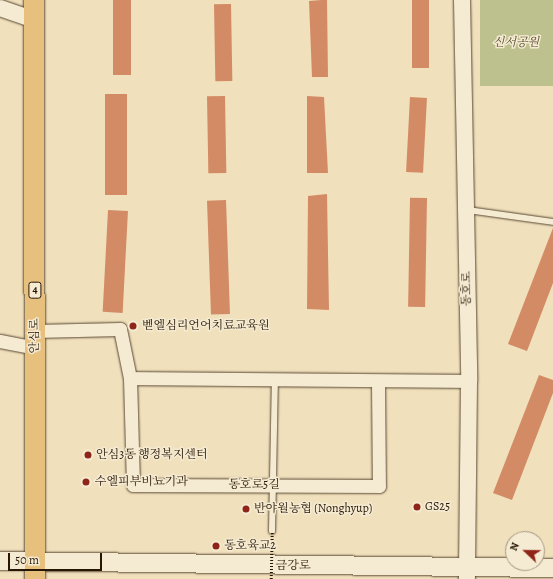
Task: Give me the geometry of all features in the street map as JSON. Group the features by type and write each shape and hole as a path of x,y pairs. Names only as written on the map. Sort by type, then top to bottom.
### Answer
{"main road":[{"name":"안심로","path":"34,0 34,572"},
{"name":"금강로","path":"0,561 34,572 467,573 553,568"}],"street":[{"name":"동호로","path":"462,0 469,381 467,573"},
{"path":"0,8 34,20"},
{"name":"동호로5길","path":"35,340 120,329 130,378 133,485 379,486 378,381"},
{"path":"0,341 35,340"},
{"path":"130,378 275,378 378,381 469,381"}],"lane":[{"path":"467,210 553,222"},
{"path":"272,531 275,378"}],"path":[{"path":"271,579 272,531"}],"green space":[{"name":"신서공원","path":"480,0 553,0 553,86 480,86"}],"building":[{"path":"113,0 131,0 131,75 113,75"},
{"path":"327,0 328,77 312,77 309,1"},
{"path":"412,0 429,0 429,68 412,68"},
{"path":"214,4 231,4 232,81 215,81"},
{"path":"105,94 127,94 127,195 105,195"},
{"path":"207,96 225,96 226,173 208,173"},
{"path":"307,96 324,97 328,173 307,173"},
{"path":"410,97 427,98 423,173 406,172"},
{"path":"327,194 329,310 307,309 308,196"},
{"path":"410,198 427,198 425,307 408,307"},
{"path":"226,200 230,314 211,315 207,201"},
{"path":"108,210 128,211 123,313 103,312"},
{"path":"553,228 553,283 527,351 508,344"},
{"path":"539,375 553,380 553,393 512,500 493,493"}],"place":[{"name":"벧엘심리언어치료교육원","path":"133,326"},
{"name":"안심3동 행정복지센터","path":"88,455"},
{"name":"수엘피부비뇨기과","path":"86,482"},
{"name":"GS25","path":"417,507"},
{"name":"반야월농협 (Nonghyup)","path":"246,509"},
{"name":"동호육교2","path":"216,546"}]}
